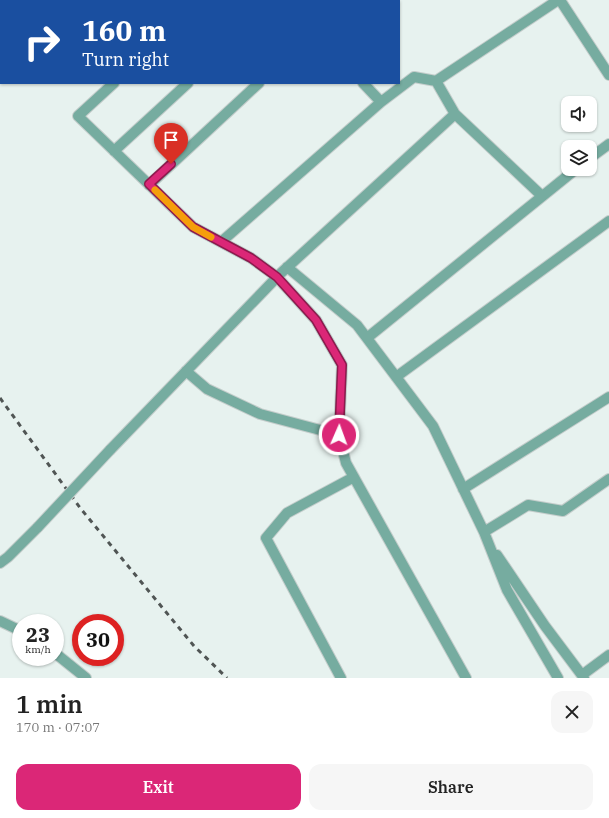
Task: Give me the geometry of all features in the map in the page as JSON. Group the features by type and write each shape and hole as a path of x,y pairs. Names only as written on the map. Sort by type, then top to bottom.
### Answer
{"street":[{"path":"221,242 381,102 414,77 436,81 559,0 609,75"},
{"path":"436,81 456,114 542,196"},
{"path":"113,84 78,116 193,227 251,258 277,277 316,320 342,365 339,435 346,463 466,678"},
{"path":"114,150 187,84"},
{"path":"149,184 258,84"},
{"path":"364,84 381,102"},
{"path":"0,563 38,527 110,450 287,267 456,114"},
{"path":"597,153 609,144"},
{"path":"367,338 567,176"},
{"path":"396,377 609,221"},
{"path":"287,267 357,325 433,426 485,535 506,590 558,678"},
{"path":"186,372 207,388 260,414 339,435"},
{"path":"463,489 609,397"},
{"path":"341,678 266,538 287,513 354,477"},
{"path":"485,535 528,505 564,511 609,479"},
{"path":"485,535 544,626 583,677 609,655"},
{"path":"0,621 12,627"},
{"path":"64,660 86,678"}],"railway":[{"path":"0,398 81,509 194,646 227,678"}],"slow traffic":[{"path":"155,190 193,227 211,237"}],"route":[{"path":"171,164 149,184 193,227 251,258 277,277 316,320 342,365 339,435"}]}
